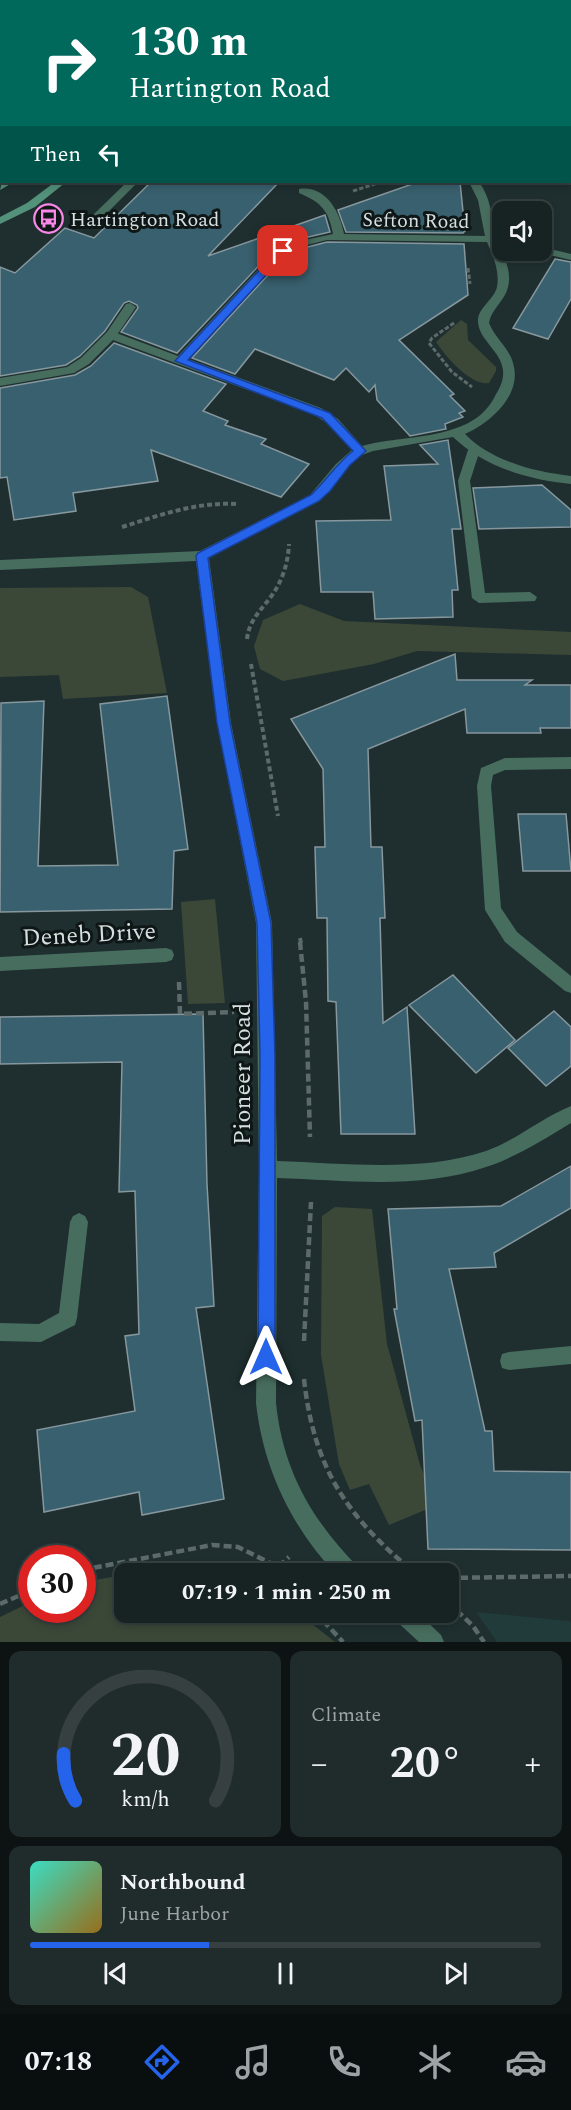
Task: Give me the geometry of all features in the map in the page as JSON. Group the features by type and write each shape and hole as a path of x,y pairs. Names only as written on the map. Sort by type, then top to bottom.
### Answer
{"street":[{"path":"0,220 31,204 60,183"},
{"path":"97,217 132,183"},
{"path":"475,183 483,197 492,227"},
{"name":"Sefton Road","path":"303,191 328,204 333,211 339,237"},
{"name":"Sefton Road","path":"180,361 283,251 311,240 339,237 492,244"},
{"path":"552,253 571,257"},
{"path":"0,565 202,556 315,498 326,488 346,462 360,451 457,434 481,422 494,409 510,373 509,362 505,354 488,333 483,321 485,314 500,296 503,286 501,261"},
{"path":"0,382 70,370 85,361 111,335 130,307"},
{"path":"111,335 326,416 360,451"},
{"path":"457,434 482,455 547,477 571,480"},
{"path":"474,450 464,481 479,598 530,597"},
{"name":"Pioneer Road","path":"202,556 224,723 264,923 268,1169 266,1403 270,1433 287,1486 301,1511 341,1563"},
{"path":"571,763 498,766 486,772 484,786 493,910 511,937 571,986"},
{"name":"Deneb Drive","path":"0,964 166,955"},
{"path":"268,1169 400,1171 448,1168 474,1163 501,1153 571,1114"},
{"path":"0,1332 41,1333 68,1318 80,1222"},
{"path":"509,1361 571,1356"},
{"path":"413,1623 434,1642"}],"path":[{"path":"114,528 186,507 218,503 264,505 277,519"},
{"name":"Deneb Drive","path":"166,955 178,955 180,1014 267,1011"},
{"path":"283,1563 347,1506"},
{"path":"118,1563 212,1545 238,1547 270,1563"},
{"path":"96,1567 114,1564"},
{"path":"459,1578 571,1576"},
{"path":"0,1604 18,1596"},
{"path":"459,1613 473,1626 484,1642"},
{"path":"326,1623 344,1642"}],"shaded area":[{"path":"476,1612 569,1621 571,1623 571,1642 497,1642"}],"green space":[{"path":"461,320 467,324 468,340 496,367 489,383 482,383 467,375 452,362 436,342"},
{"path":"131,587 148,597 167,693 63,699 59,675 0,677 0,588"},
{"path":"300,604 344,621 571,632 571,655 417,651 374,664 283,681 260,669 254,646 263,620"},
{"path":"215,899 225,1003 188,1004 181,902"},
{"path":"335,1207 372,1209 387,1344 420,1465 437,1505 389,1525 369,1484 350,1490 339,1464 321,1355 322,1216"},
{"path":"114,1577 114,1623 311,1623 335,1642 0,1642 0,1617 18,1608 18,1623 96,1623 96,1580"}],"building":[{"path":"150,183 278,183 208,256 325,215 330,232 291,241 267,257 177,353 121,332 138,308 129,301 124,303 105,331 80,356 66,365 0,376 0,267 15,273 65,228 94,238"},
{"path":"415,183 460,183 465,231 463,233 346,232 338,210"},
{"path":"327,242 464,244 468,295 399,340 454,394 450,396 465,411 459,413 463,417 445,424 446,429 410,436 377,400 375,385 369,392 346,368 334,380 255,349 235,374 192,358 277,265 300,249"},
{"path":"555,259 571,262 571,299 548,339 513,328"},
{"path":"114,343 226,384 203,411 228,421 225,425 266,439 261,444 309,464 281,497 151,450 158,481 73,493 76,511 14,520 7,477 0,478 0,388 75,375 91,366"},
{"path":"448,440 461,529 452,529 458,590 452,590 453,617 375,619 373,592 321,592 316,521 391,520 384,466 438,464 420,445"},
{"path":"542,485 571,510 571,527 479,529 473,488"},
{"path":"455,654 457,680 532,680 525,685 571,685 571,728 540,728 541,733 467,733 465,709 368,749 371,847 382,847 385,918 380,918 383,1023 407,1007 415,1134 341,1134 336,1002 328,1001 327,918 317,918 315,847 325,847 323,769 291,719"},
{"path":"167,696 188,849 174,851 172,909 0,912 1,703 44,701 38,866 118,865 100,704"},
{"path":"518,814 566,814 571,871 523,871"},
{"path":"453,975 515,1040 476,1073 409,1005"},
{"path":"554,1011 571,1027 571,1066 546,1086 508,1048"},
{"path":"203,1014 207,1184 214,1306 196,1308 224,1499 142,1515 139,1492 44,1512 37,1430 135,1411 125,1336 139,1334 135,1191 119,1192 122,1062 0,1064 0,1017"},
{"path":"571,1166 571,1208 494,1253 496,1267 449,1269 485,1431 492,1431 494,1471 571,1472 571,1550 428,1549 422,1420 415,1421 394,1309 397,1309 388,1209 501,1206"}],"place":[{"name":"Hartington Road","path":"49,219"}],"route":[{"path":"266,1357 268,1056 264,923 224,723 202,556 296,510 315,498 326,488 346,462 360,451 334,422 317,411 180,361 283,251"}]}
